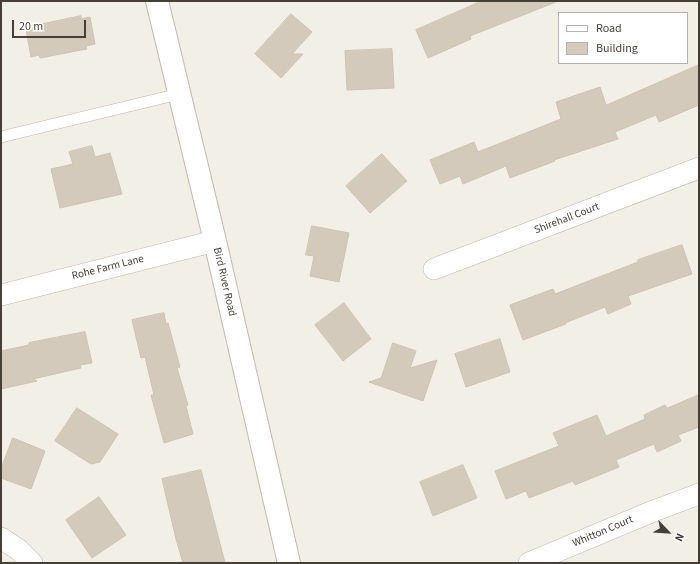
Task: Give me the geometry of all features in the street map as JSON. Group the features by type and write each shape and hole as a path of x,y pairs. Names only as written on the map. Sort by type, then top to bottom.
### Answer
{"street":[{"name":"Bird River Road","path":"157,1 215,241 289,563"},
{"name":"Shirehall Court","path":"434,269 699,168"},
{"name":"Rohe Farm Lane","path":"1,295 215,241"},
{"name":"Whitton Court","path":"529,563 651,512 699,494"},
{"path":"1,538 19,550 32,563"}],"lane":[{"path":"1,137 180,94"}],"building":[{"path":"482,1 556,2 470,36 471,39 428,58 416,30"},
{"path":"291,14 312,32 292,54 303,54 281,78 255,54"},
{"path":"81,16 81,19 90,17 95,44 86,46 87,49 40,58 39,55 31,57 26,29"},
{"path":"392,49 394,88 347,90 345,51"},
{"path":"699,65 699,105 659,122 656,115 615,132 618,139 554,160 555,161 510,178 506,166 463,184 460,176 440,184 430,160 474,142 478,152 561,119 556,102 600,87 606,105"},
{"path":"92,146 95,157 110,153 122,194 60,208 51,169 73,164 69,152"},
{"path":"382,154 407,181 370,213 346,186"},
{"path":"312,226 349,233 339,282 310,276 314,256 306,255"},
{"path":"682,245 692,274 628,296 631,304 608,314 605,307 565,323 566,324 523,340 510,305 553,289 555,294 638,262 638,260"},
{"path":"344,303 371,339 343,361 315,325"},
{"path":"164,313 166,324 168,323 180,367 177,368 188,405 186,406 193,434 164,443 151,395 154,395 145,357 141,358 132,320"},
{"path":"85,332 92,363 80,365 81,368 33,379 37,381 1,389 1,351 29,345 29,343"},
{"path":"500,339 510,372 466,387 455,354"},
{"path":"393,343 416,351 410,368 437,360 423,401 369,382 381,378"},
{"path":"699,395 699,427 678,435 681,441 657,452 654,444 616,460 619,467 575,485 573,481 529,498 526,491 506,499 495,471 559,446 553,433 597,415 606,436 645,419 644,415 665,405 667,408"},
{"path":"77,408 118,434 100,462 91,464 55,441"},
{"path":"13,438 45,451 31,489 1,478 1,469"},
{"path":"463,465 477,498 433,516 420,482"},
{"path":"201,470 225,563 183,563 176,539 162,479"},
{"path":"99,497 126,535 92,558 66,520"}]}
